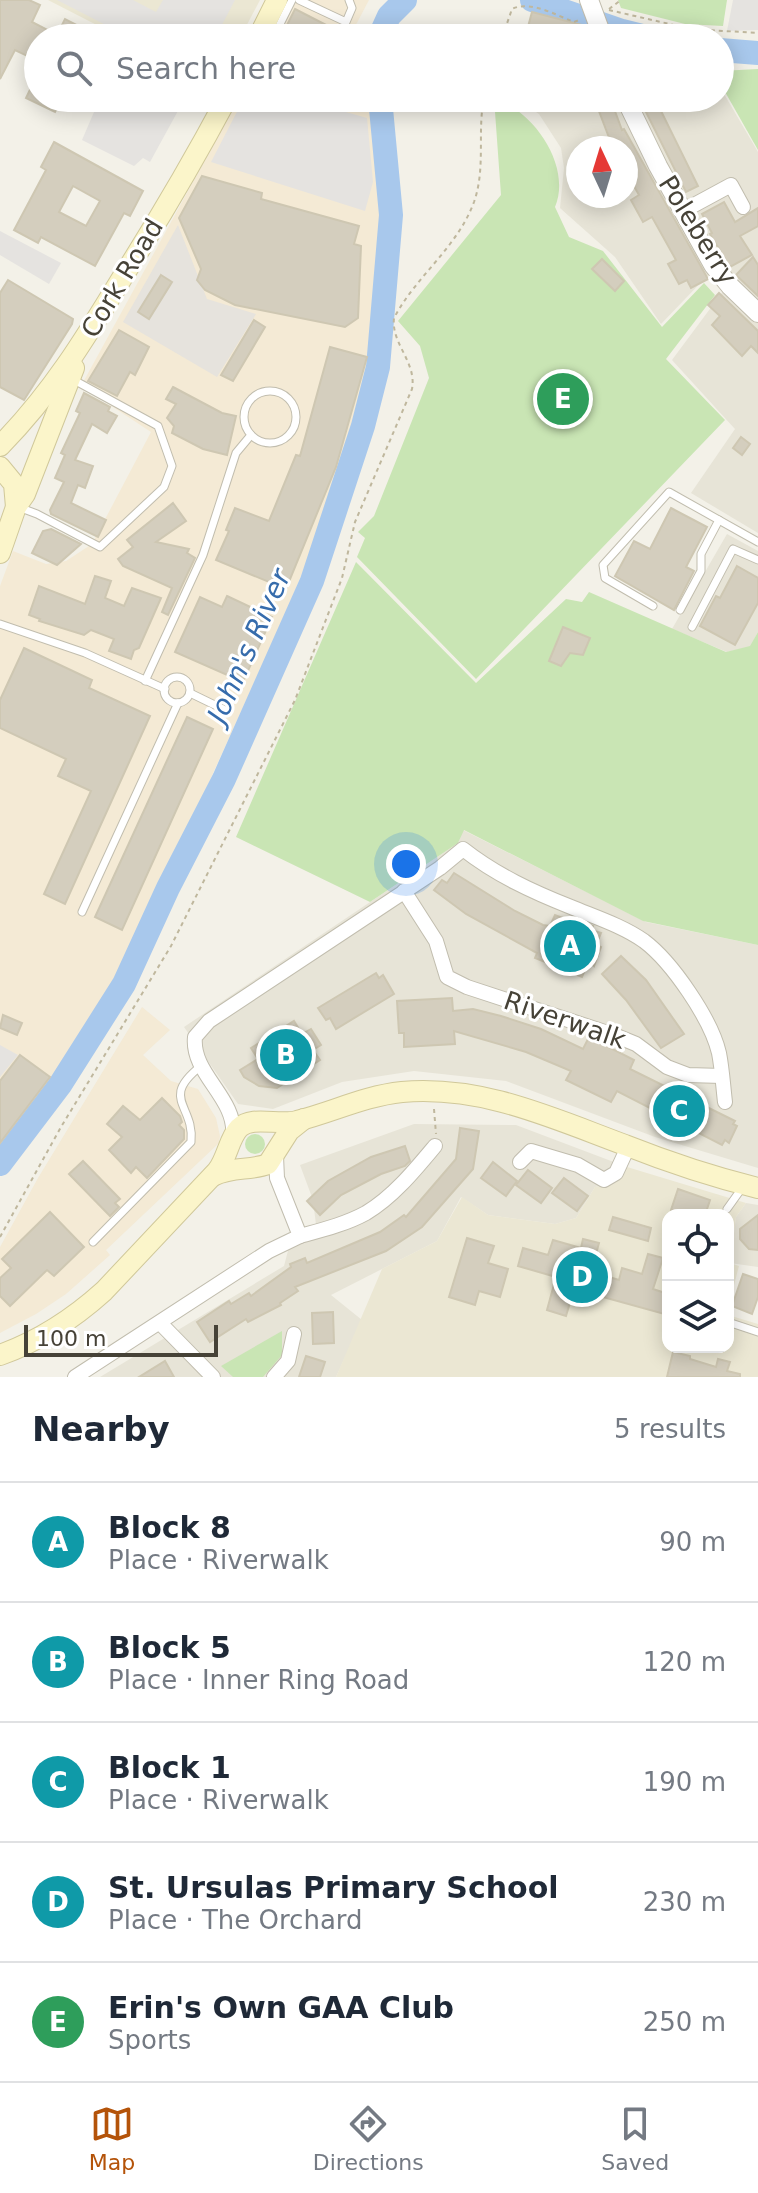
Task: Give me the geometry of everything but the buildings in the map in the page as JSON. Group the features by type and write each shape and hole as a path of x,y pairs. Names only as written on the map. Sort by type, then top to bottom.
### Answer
{"main road":[{"path":"265,24 277,0"},
{"name":"Cork Road","path":"4,442 84,342 220,112"},
{"path":"0,553 84,342"},
{"path":"4,442 26,444 39,460"},
{"path":"0,467 14,484 16,507"},
{"path":"0,1355 33,1341 87,1306 213,1176 226,1158 241,1126 258,1122 283,1124 370,1098 431,1091 482,1097 525,1107 628,1147 751,1186"},
{"path":"213,1176 228,1169 268,1164 289,1131 304,1119"},
{"path":"258,1122 276,1134 277,1153"},
{"path":"233,1139 238,1160 252,1167"}],"street":[{"path":"589,0 598,24"},
{"name":"Poleberry","path":"632,112 716,270 758,313"},
{"path":"683,211 731,185 743,207"},
{"path":"233,1139 234,1122 202,1065 194,1046 195,1037 209,1021 463,849 485,866 537,893 644,941 678,977 702,1012 719,1050 725,1102"},
{"name":"Riverwalk","path":"404,891 436,941 447,977 467,987 614,1035 636,1044 667,1067 688,1075 722,1076"},
{"path":"228,1108 240,1118 258,1122"},
{"path":"75,1377 269,1251 300,1236 333,1227 368,1212 404,1181 435,1146"},
{"path":"529,1151 578,1165 604,1180 616,1173 628,1147"},
{"path":"277,1153 275,1169 279,1185 300,1236"},
{"path":"252,1167 268,1172 279,1185"},
{"path":"160,1323 213,1377"},
{"path":"274,1377 288,1361 294,1334"}],"lane":[{"path":"280,24 292,0"},
{"path":"299,0 346,22 352,8 349,0"},
{"path":"16,507 37,514 100,547 164,487 172,466 158,426 70,378"},
{"path":"266,391 274,391 289,398 294,405 296,421 289,436 282,441 265,443 251,435 245,412 252,398 266,391"},
{"path":"145,681 203,555 236,453 251,435"},
{"path":"653,606 605,578 603,565 669,492 758,542"},
{"path":"680,610 701,571 701,554 719,520"},
{"path":"692,627 733,549 758,560"},
{"path":"0,624 85,653 165,689 170,700 178,703 186,700 190,693 189,685 179,678 171,679 165,689"},
{"path":"190,693 225,710"},
{"path":"82,912 178,703"},
{"path":"93,1242 191,1142 180,1095 182,1085 202,1065"},
{"path":"727,1209 751,1186"},
{"path":"734,1324 758,1332"}],"path":[{"path":"621,0 608,10 669,24"},
{"path":"506,24 510,13 518,5 531,5 574,22 580,19"},
{"path":"734,32 758,33"},
{"path":"0,1237 61,1127 171,946 305,677 342,578 355,522 412,389 413,374 395,334 394,318 457,236 474,201 481,157 482,112"},
{"path":"431,1091 437,1130 435,1146"}],"shaded area":[{"path":"48,0 260,0 247,24 95,24"},
{"path":"57,0 133,0 156,12 163,0 235,0 222,24 104,24"},
{"path":"289,0 369,0 356,24 277,24"},
{"path":"733,0 758,0 758,30 734,31 734,24 728,24"},
{"path":"734,111 758,152 758,533 691,493 735,429 672,360 724,290 709,274 661,324 615,257 560,208 564,168 561,148 536,112"},
{"path":"94,112 177,112 150,162 143,158 134,166 82,140"},
{"path":"231,112 370,112 381,210 372,365 329,506 288,608 120,978 62,1076 0,1153 0,586 13,551 46,564 66,561 92,544 151,432 81,386"},
{"path":"237,112 346,112 367,118 373,182 365,211 211,162"},
{"path":"178,225 207,299 256,314 217,377 123,322"},
{"path":"0,231 61,263 49,284 0,255"},
{"path":"727,534 758,551 758,632 750,647 727,652 672,629"},
{"path":"463,830 646,922 758,945 758,1168 655,1137 506,1081 414,1071 342,1082 273,1109 238,1104 184,1027 458,843"},
{"path":"142,1007 170,1030 143,1055 171,1081 198,1089 216,1118 219,1143 106,1250 110,1255 66,1294 0,1333 0,1247 38,1178"},
{"path":"0,1045 18,1055 0,1077"},
{"path":"414,1124 516,1125 627,1167 612,1184 595,1187 576,1218 555,1224 488,1215 461,1197 437,1241 331,1295 362,1320 336,1377 100,1377 284,1266 290,1243 317,1233 313,1200 300,1165"},
{"path":"627,1167 746,1203 736,1217 734,1232 734,1209 662,1209 662,1353 734,1353 734,1317 758,1324 758,1377 336,1377 382,1269 437,1241 462,1197 488,1215 555,1224 576,1218 595,1187 612,1184"},
{"path":"746,1203 758,1205 758,1267 734,1264 736,1217"},
{"path":"734,1264 739,1266 734,1285"}],"green space":[{"path":"618,0 727,0 723,24 685,24 621,8"},
{"path":"758,69 758,150 734,108 734,70"},
{"path":"495,112 519,112 535,127 554,158 559,191 555,207 569,237 603,251 662,327 704,283 715,295 666,359 725,420 476,679 357,557 365,538 358,532 374,516 429,378 420,346 398,321 501,195"},
{"path":"356,562 476,683 566,599 582,602 589,592 726,652 750,646 758,632 758,945 643,921 464,830 458,843 370,902 236,837"},
{"path":"251,1134 259,1134 265,1144 259,1154 251,1154 245,1148 245,1140"},
{"path":"282,1331 282,1355 263,1377 233,1377 221,1366"}],"waterway":[{"name":"John's River","path":"385,24 405,0"},
{"name":"John's River","path":"532,0 602,24"},
{"name":"John's River","path":"734,51 758,53"},
{"name":"John's River","path":"0,1164 60,1085 124,984 168,888 224,779 312,581 363,426 378,367 391,215 381,112"}],"place":[{"name":"Erin's Own GAA Club","path":"563,399"},
{"name":"Block 8","path":"570,946"},
{"name":"Block 5","path":"286,1055"},
{"name":"Block 1","path":"679,1111"},
{"name":"St. Ursulas Primary School","path":"582,1277"}]}
